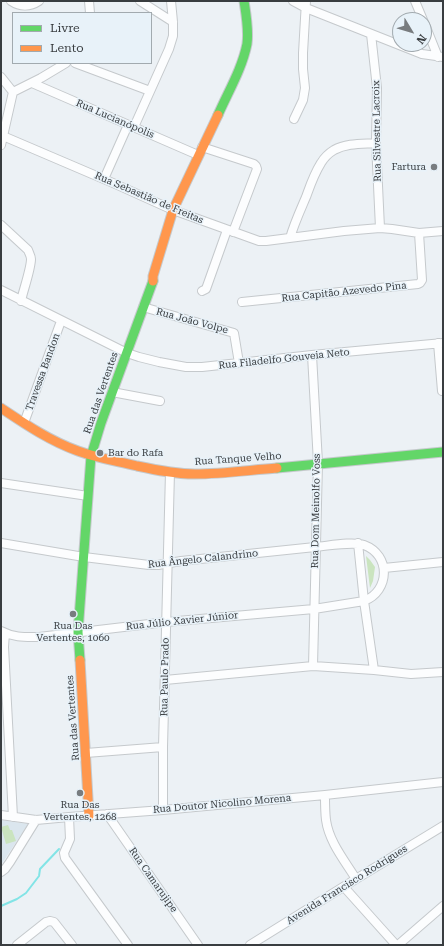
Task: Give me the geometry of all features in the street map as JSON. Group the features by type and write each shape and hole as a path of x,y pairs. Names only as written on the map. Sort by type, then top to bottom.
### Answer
{"street":[{"path":"11,1 19,5 27,6 39,1"},
{"path":"89,1 90,12"},
{"path":"140,1 173,22"},
{"path":"104,179 150,91 169,49 173,36 171,1"},
{"name":"Rua das Vertentes","path":"88,816 86,753 78,632 91,456 101,423 153,280 173,210 240,68 247,42 247,18 244,1"},
{"path":"293,1 306,5 371,34 422,54 440,57 438,47 432,36"},
{"path":"415,1 420,12"},
{"path":"294,119 303,100 305,88 303,53 306,5"},
{"name":"Rua Silvestre Lacroix","path":"371,34 377,88 376,143 380,228"},
{"path":"422,54 438,47"},
{"path":"13,92 32,83 64,64"},
{"path":"78,64 150,91"},
{"path":"1,77 13,92"},
{"name":"Rua Lucianópolis","path":"32,83 131,126 200,151 254,164 257,169 230,231"},
{"path":"1,145 13,92"},
{"name":"Rua Sebastião de Freitas","path":"3,136 173,210 259,240 266,241 380,228 419,233 443,231"},
{"path":"290,238 309,188 320,164 325,157 344,146 376,143"},
{"path":"1,225 28,250 30,254 31,260 20,300"},
{"path":"202,291 206,289 230,231"},
{"name":"Rua Capitão Azevedo Pina","path":"242,302 418,284 422,280 419,233"},
{"name":"Rua Filadelfo Gouveia Neto","path":"1,290 127,353 159,362 186,367 202,367 440,343"},
{"name":"Rua João Volpe","path":"143,307 234,332 239,363"},
{"name":"Travessa Bandon","path":"24,422 61,321"},
{"path":"440,343 442,391"},
{"name":"Rua Dom Meinolfo Voss","path":"312,355 318,463 313,666"},
{"path":"112,392 160,401"},
{"name":"Rua Tanque Velho","path":"1,408 47,436 91,456 170,472 195,474 222,473 443,452"},
{"name":"Rua Paulo Prado","path":"163,810 170,472"},
{"path":"1,483 88,496"},
{"name":"Rua Ângelo Calandrino","path":"1,543 84,557 144,565 158,565 315,548 336,544 358,543"},
{"path":"364,601 373,596 380,588 384,578 384,568 380,558 374,551 366,545 358,543 364,601 374,670"},
{"path":"384,568 443,562"},
{"name":"Rua Júlio Xavier Júnior","path":"3,632 14,636 39,637 166,622 314,609 364,601"},
{"path":"3,632 4,699 13,817"},
{"path":"165,680 313,666 411,674 443,672"},
{"path":"86,753 164,747"},
{"name":"Rua Doutor Nicolino Morena","path":"1,815 36,820 325,795 443,782"},
{"path":"325,795 326,821 334,844 356,879"},
{"name":"Rua Camarujipe","path":"107,814 198,945"},
{"path":"69,817 70,839 64,853 65,858 128,945"},
{"path":"1,872 10,862 36,820"},
{"name":"Avenida Francisco Rodrigues","path":"250,945 443,826"},
{"path":"344,887 397,945 443,906"},
{"path":"19,944 46,922 50,921 54,922 72,945"}],"shaded area":[{"path":"1,820 28,824 1,865"}],"green space":[{"path":"366,556 375,567 373,581 370,588"},
{"path":"8,825 10,830 12,830 16,841 6,844 1,827"}],"waterway":[{"path":"1,906 26,893 39,876 40,869 59,849"}],"traffic: fast":[{"path":"218,115 245,53 248,39 244,1"},
{"path":"80,660 78,632 91,456 101,423 153,281"},
{"path":"277,468 443,452"}],"traffic: slow":[{"path":"153,281 153,276 173,210 218,115"},
{"path":"1,408 38,432 68,447 92,456 137,466 173,473 188,474 226,473 277,468"},
{"path":"80,660 89,816"}],"place":[{"name":"Fartura","path":"434,167"},
{"name":"Bar do Rafa","path":"100,453"},
{"name":"Rua Das Vertentes, 1060","path":"73,614"},
{"name":"Rua Das Vertentes, 1268","path":"80,793"}]}
